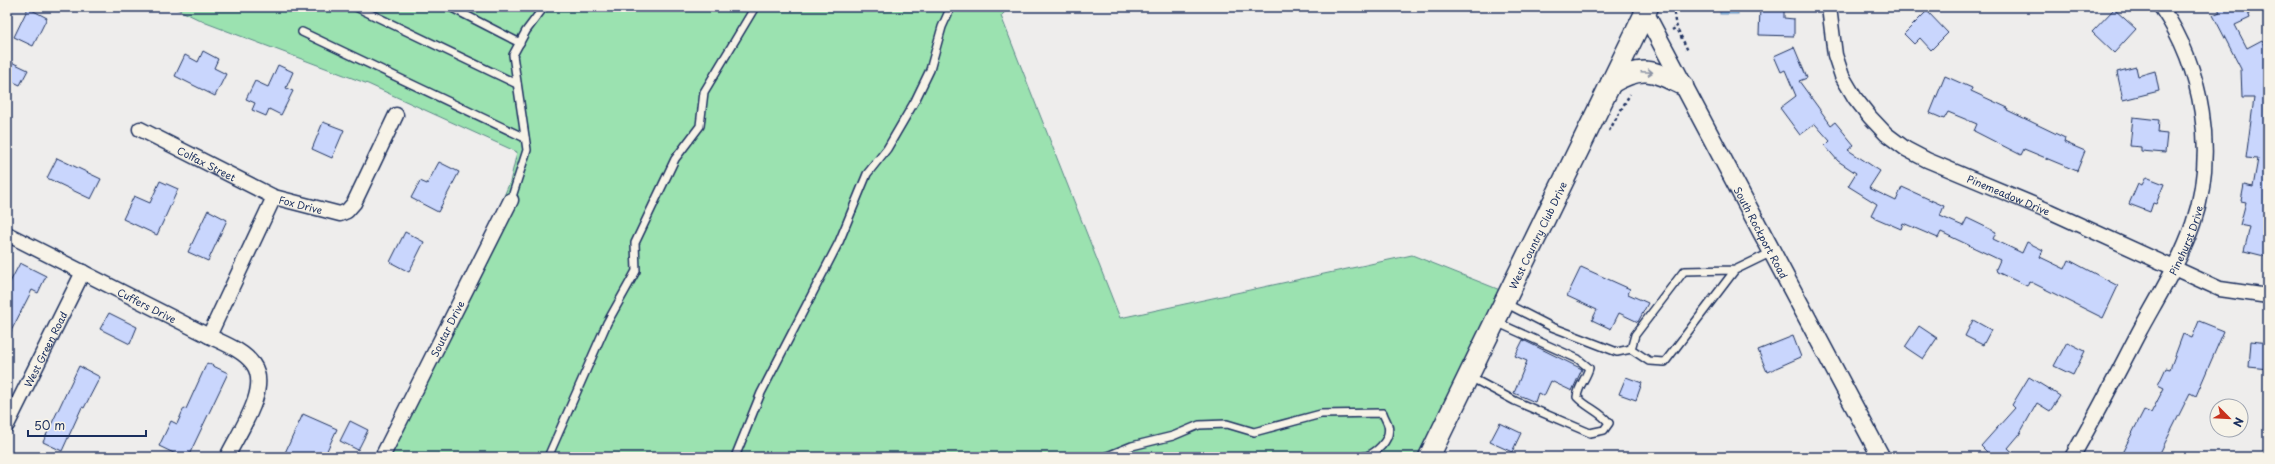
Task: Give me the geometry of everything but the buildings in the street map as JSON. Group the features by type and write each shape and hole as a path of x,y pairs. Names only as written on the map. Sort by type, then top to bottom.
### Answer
{"main road":[{"name":"West Country Club Drive","path":"1429,457 1611,83 1645,9"},
{"path":"1611,83 1627,74 1648,70 1683,85"}],"street":[{"name":"Pinemeadow Drive","path":"1828,7 1835,55 1842,76 1855,98 1886,134 1906,149 1927,160 2049,211 2173,269 2220,289 2268,296"},
{"name":"Pinehurst Drive","path":"2072,457 2173,269 2193,223 2203,180 2204,136 2202,113 2192,68 2175,30 2161,7"},
{"name":"South Rockport Road","path":"1645,9 1683,85 1881,457"},
{"name":"Fox Drive","path":"209,336 274,198 340,214 347,211 354,204 396,115"},
{"name":"Colfax Street","path":"140,129 274,198"},
{"name":"Soutar Drive","path":"382,457 511,200"},
{"name":"Cuffers Drive","path":"7,234 209,336 242,354 252,363 256,370 259,385 256,398 227,457"},
{"name":"West Green Road","path":"7,425 83,272"}],"lane":[{"path":"356,7 517,84"},
{"path":"450,7 520,43"},
{"path":"511,200 527,150 513,55 543,7"},
{"path":"548,457 607,323 636,270 636,243 676,159 700,126 704,92 755,7"},
{"path":"734,457 761,393 839,242 867,174 887,149 915,101 930,70 942,27 951,7"},
{"path":"302,32 525,138"},
{"path":"1631,349 1635,335 1684,271 1736,270 1772,252"},
{"path":"1504,302 1552,327 1616,352 1631,349 1649,361 1665,362 1736,270"},
{"path":"1468,376 1515,401 1590,433 1604,430 1609,423 1603,414 1583,404 1577,397 1578,388 1587,376 1589,368 1578,359 1495,322"},
{"path":"1105,457 1132,446 1173,436 1199,425 1227,424 1254,432 1320,414 1383,413 1389,427 1384,445 1368,456 1362,457"}],"path":[{"path":"1675,7 1673,14 1688,51"}],"green space":[{"path":"173,7 1010,7 1001,16 1120,318 1412,255 1500,290 1417,457 391,457 510,182 517,152 368,84 206,23"}],"water":[{"path":"1720,7 1738,7 1738,14 1720,14"}]}
